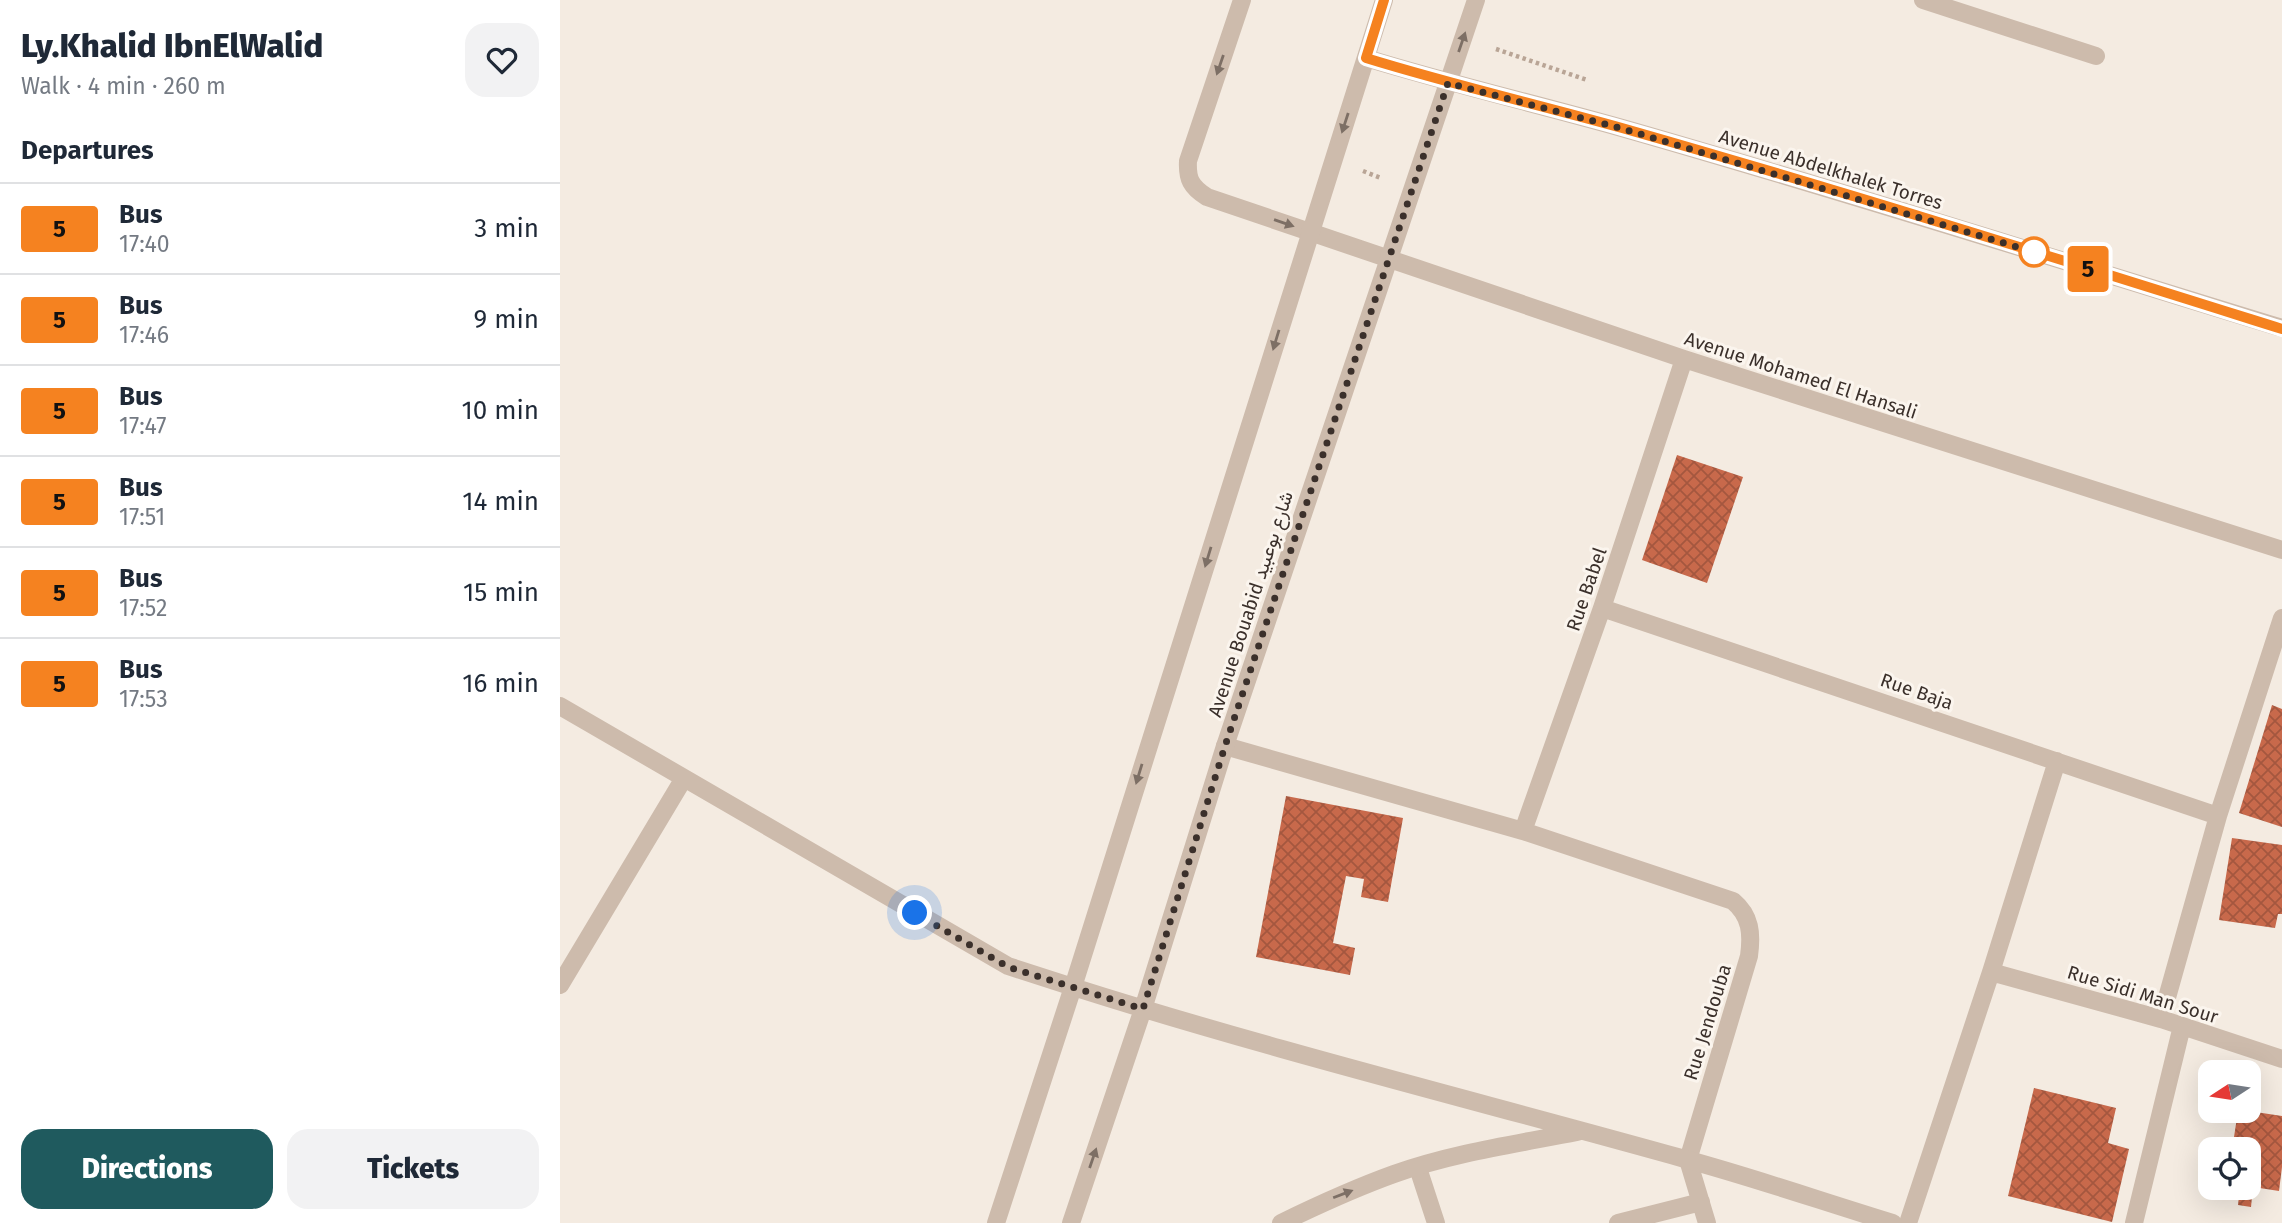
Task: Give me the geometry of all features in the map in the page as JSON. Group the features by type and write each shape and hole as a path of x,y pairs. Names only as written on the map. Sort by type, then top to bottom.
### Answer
{"street":[{"name":"Avenue Mohamed El Hansali","path":"1242,0 1188,161 1187,176 1194,188 1207,197 1684,359 2282,550"},
{"path":"996,1223 1384,0"},
{"name":"Avenue Bouabid شارع بوعبيد","path":"1071,1223 1143,1009 1225,746 1476,0"},
{"path":"1923,0 2096,56"},
{"name":"Avenue Abdelkhalek Torres","path":"1366,58 1831,190 2282,328"},
{"name":"Rue Babel","path":"1523,831 1602,608 1684,359"},
{"name":"Rue Baja","path":"1602,608 2218,816"},
{"path":"2161,1018 2218,816 2282,618"},
{"path":"560,706 1008,967 1143,1009 1688,1160 1893,1223"},
{"path":"1225,746 1523,831"},
{"path":"1908,1223 2057,761"},
{"path":"560,985 684,778"},
{"name":"Rue Jendouba","path":"1523,831 1733,901 1743,909 1749,921 1749,956 1688,1160"},
{"name":"Rue Sidi Man Sour","path":"1991,972 2161,1018 2282,1059"},
{"path":"2134,1223 2182,1026"},
{"path":"1281,1223 1325,1201 1396,1173 1479,1151 1582,1131"},
{"path":"1688,1160 1707,1223"},
{"path":"1418,1167 1436,1223"},
{"path":"1618,1223 1701,1202"}],"path":[{"path":"1333,160 1413,190"}],"building":[{"path":"1677,455 1743,477 1707,583 1642,560"},
{"path":"2272,705 2282,709 2282,827 2239,813"},
{"path":"1286,796 1403,818 1388,902 1361,897 1364,879 1346,876 1333,943 1355,948 1350,975 1256,957"},
{"path":"2232,838 2282,845 2282,914 2278,914 2275,928 2219,920"},
{"path":"2034,1088 2116,1108 2108,1143 2129,1149 2112,1222 2008,1196"},
{"path":"2261,1113 2282,1116 2279,1191 2261,1188 2261,1137 2234,1137 2236,1124 2261,1124"},
{"path":"2239,1200 2252,1200 2251,1207 2238,1205"}],"bus line":[{"name":"5","path":"1384,0 1366,58 1831,190 2282,329"}],"route":[{"path":"915,913 1008,967 1143,1009 1225,746 1448,83 1620,128 2034,252"}]}
